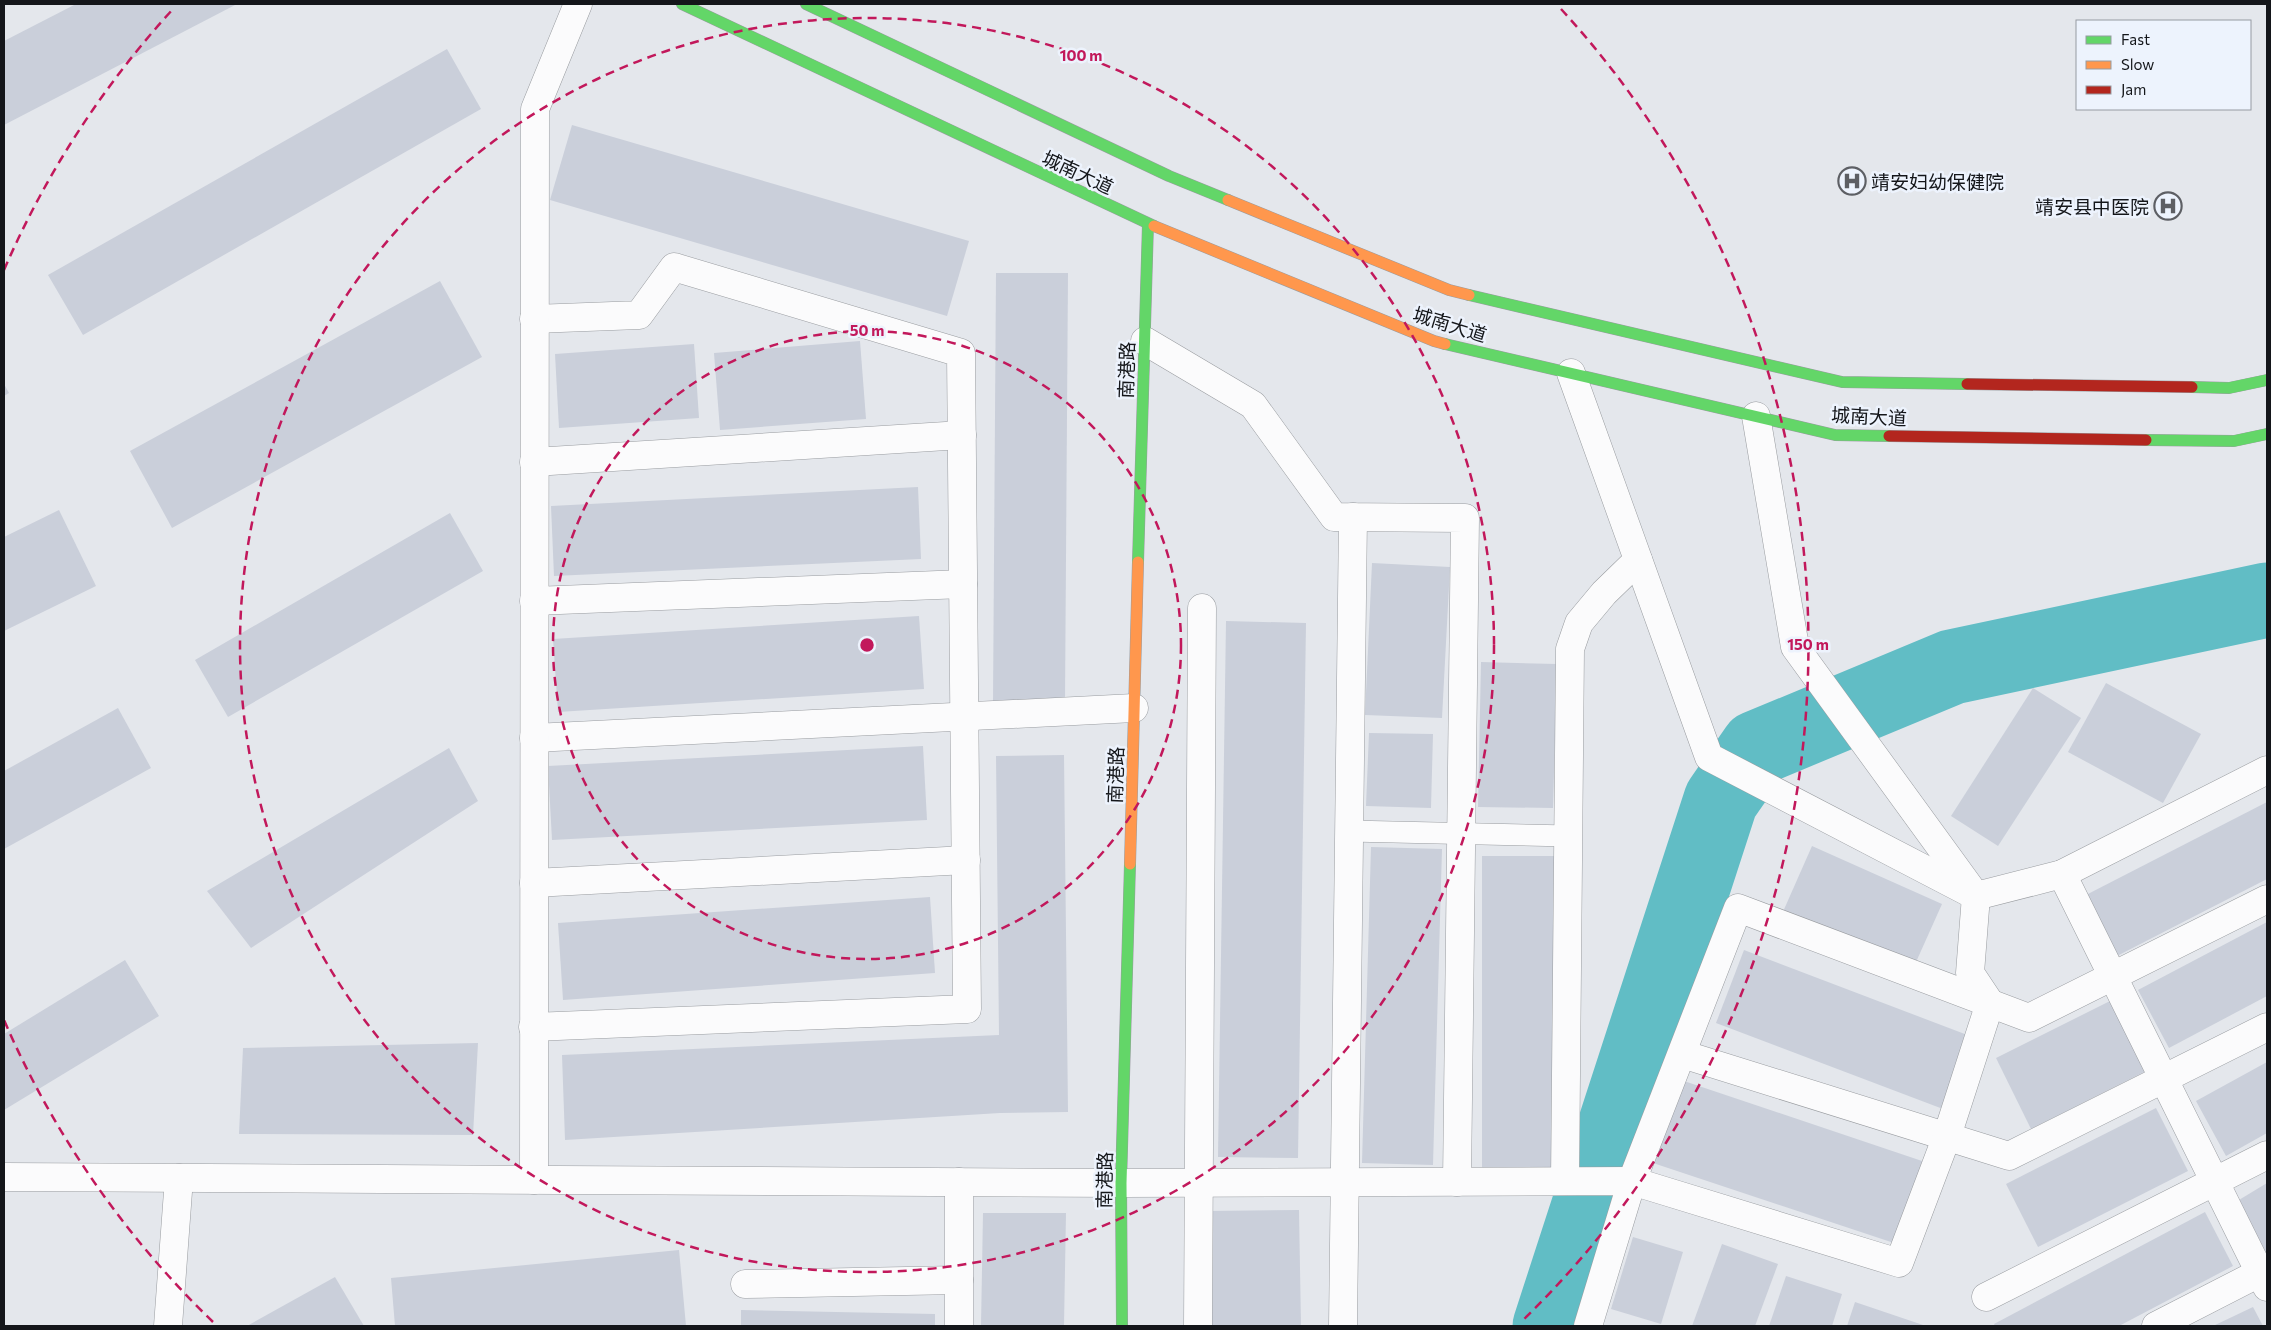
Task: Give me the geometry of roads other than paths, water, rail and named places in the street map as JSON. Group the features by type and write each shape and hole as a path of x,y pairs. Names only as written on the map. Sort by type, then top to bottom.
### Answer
{"main road":[{"name":"城南大道","path":"682,4 1148,224 1434,341 1835,435 2234,441 2267,434"},
{"name":"城南大道","path":"806,4 1169,176 1450,290 1842,382 2230,388 2267,380"},
{"name":"南港路","path":"1122,1326 1121,1183 1148,224"}],"street":[{"path":"534,1180 535,109 578,4"},
{"path":"533,1027 968,1009 961,353 674,267 639,315 534,320"},
{"path":"1145,341 1253,405 1334,516 1465,518 1457,1182"},
{"path":"1571,373 1709,757 1976,896 2062,874 2267,770"},
{"path":"1756,416 1795,647 1976,896 1970,973 1990,1003"},
{"path":"534,462 962,435"},
{"path":"1343,1326 1353,517"},
{"path":"1565,1181 1570,649 1579,622 1604,593 1638,560"},
{"path":"534,601 964,584"},
{"path":"1198,1326 1202,608"},
{"path":"534,738 1134,708"},
{"path":"534,884 966,860"},
{"path":"2062,874 2112,977 2265,1277 2156,1326"},
{"path":"1588,1326 1632,1181 1738,908 2029,1018 2267,900"},
{"path":"4,1177 1121,1183 1632,1181 1899,1264 1947,1136 1990,1003"},
{"path":"1682,1054 2009,1156 2267,1027"},
{"path":"1986,1297 2267,1155"},
{"path":"168,1326 179,1178"},
{"path":"959,1326 960,1182"},
{"path":"745,1284 959,1280"}],"lane":[{"path":"1349,832 1569,836"}],"waterway":[{"path":"1550,1326 1721,800 1757,748 1952,667 2267,600"}],"place":[{"name":"靖安妇幼保健院","path":"1852,181"},
{"name":"靖安县中医院","path":"2168,206"}]}
